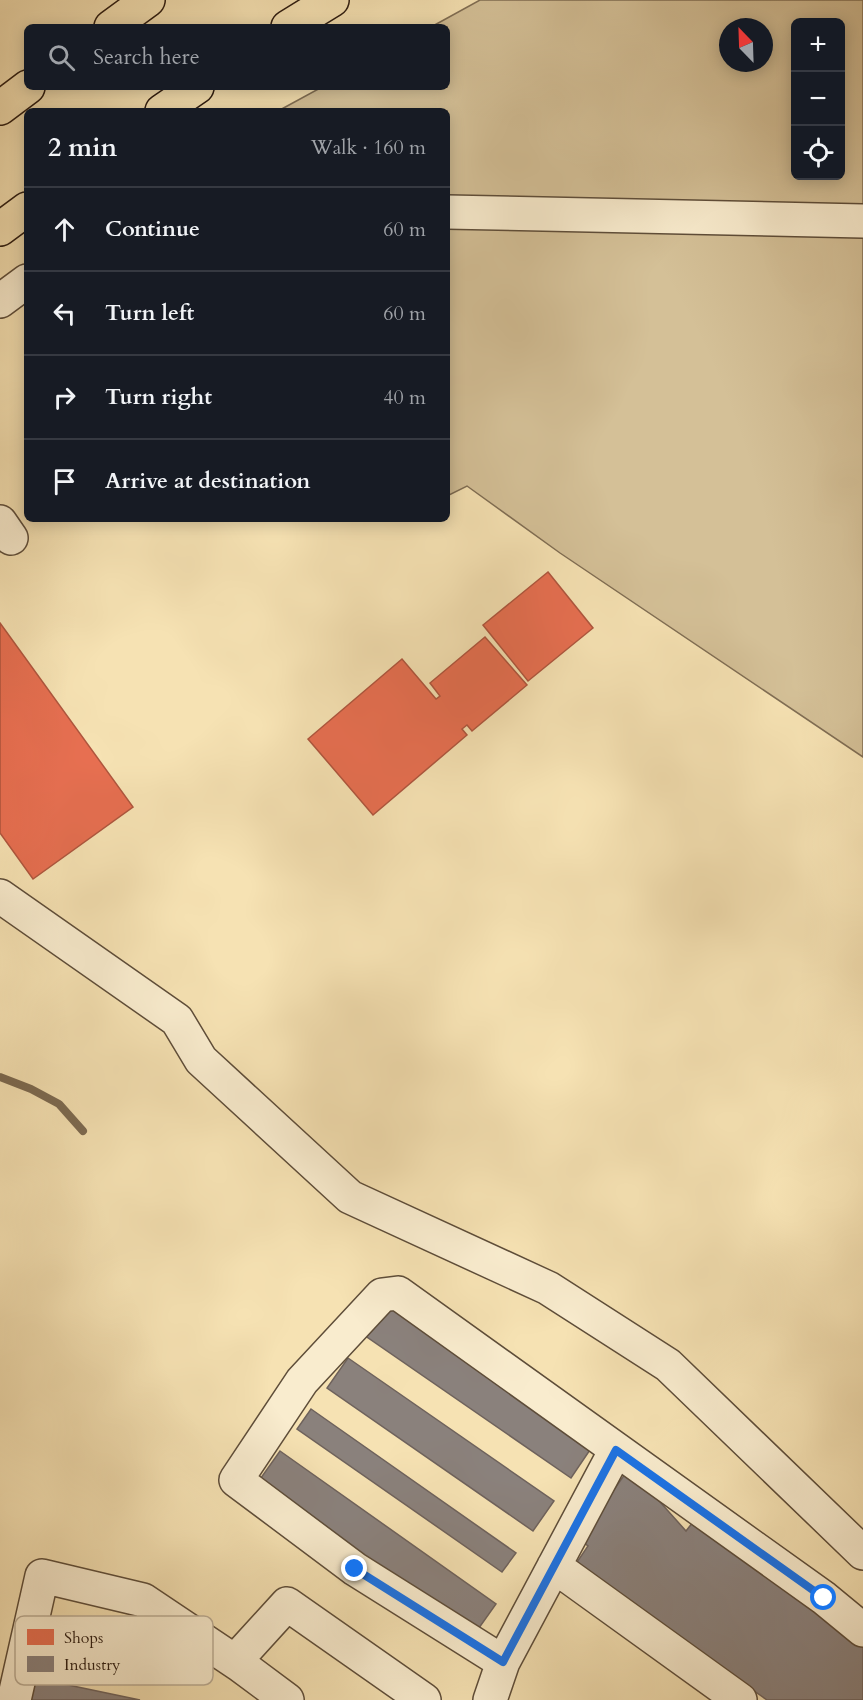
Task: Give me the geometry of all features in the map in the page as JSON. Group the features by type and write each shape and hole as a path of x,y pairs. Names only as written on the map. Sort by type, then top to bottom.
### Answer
{"highway":[{"path":"115,24 148,0"},
{"path":"293,24 332,0"},
{"path":"0,108 24,90"},
{"path":"166,108 193,90"},
{"path":"0,229 24,211"}],"street":[{"path":"450,212 863,221"},
{"path":"0,301 24,283"},
{"path":"0,896 177,1020 201,1060 350,1197 548,1288 668,1365 863,1553"},
{"path":"503,1662 355,1569 236,1480 302,1381 382,1295 398,1293 824,1598 863,1630"},
{"path":"490,1700 503,1662 616,1450"},
{"path":"554,1566 740,1700"},
{"path":"33,1616 42,1576 142,1600 166,1616"},
{"path":"235,1661 287,1604 424,1700"},
{"path":"213,1647 287,1700"},
{"path":"14,1700 17,1685"}],"shaded area":[{"path":"480,0 863,0 863,757 560,553 467,486 450,494 450,108 284,108 316,90 450,90 450,24 436,24"}],"building: Shops":[{"path":"548,572 593,628 528,681 483,625"},
{"path":"0,623 133,807 33,879 0,833"},
{"path":"485,637 527,685 472,731 467,725 462,729 467,735 373,815 308,739 402,659 436,699 440,696 430,683"}],"building: Industry":[{"path":"385,1304 592,1447 571,1478 364,1335"},
{"path":"348,1358 554,1501 533,1531 327,1388"},
{"path":"311,1409 516,1553 502,1572 297,1429"},
{"path":"280,1451 496,1604 474,1635 258,1482"},
{"path":"625,1474 652,1493 686,1531 693,1522 863,1642 863,1700 767,1700 575,1565 588,1546 579,1539"},
{"path":"28,1685 68,1685 140,1700 25,1700"}],"waterway":[{"path":"0,1077 31,1089 59,1104 83,1131"}],"route":[{"path":"355,1569 503,1662 616,1450 824,1598"}]}
